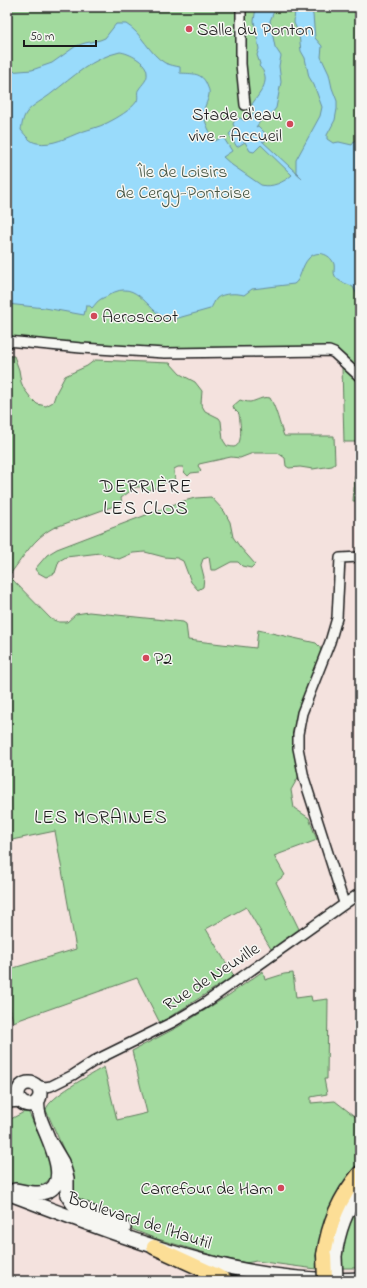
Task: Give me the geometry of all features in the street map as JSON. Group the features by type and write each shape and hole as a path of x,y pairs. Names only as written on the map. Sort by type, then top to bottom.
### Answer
{"main road":[{"path":"7,1191 46,1192 52,1188 58,1179 57,1166 38,1109 29,1099 22,1085 30,1083 35,1085"},
{"path":"49,1140 62,1162 67,1178 67,1195 73,1204 125,1229 138,1242"},
{"path":"336,1281 330,1255 328,1231 336,1210 345,1193 360,1173"},
{"name":"Boulevard de l'Hautil","path":"7,1191 138,1242 216,1264 278,1276 316,1280 360,1279"},
{"path":"325,1281 330,1255 342,1224 351,1204 360,1191"},
{"path":"154,1247 226,1281"}],"street":[{"path":"241,7 241,64 245,105"},
{"path":"7,341 81,348 165,353 329,351 334,353 360,377"},
{"path":"344,903 309,796 298,748 298,734 302,713 330,642 337,618 340,558 360,558"},
{"name":"Rue de Neuville","path":"35,1085 49,1087 73,1075 96,1060 173,1022 229,987 344,903 360,893"},
{"name":"Rue de Neuville","path":"7,1097 12,1095 29,1099 61,1087 73,1075"},
{"path":"7,1103 29,1099"}],"green space":[{"name":"Île de Loisirs de Cergy-Pontoise","path":"7,7 360,7 360,442 344,442 342,368 336,359 328,354 7,345"},
{"path":"7,356 14,356 21,382 31,398 37,404 46,406 53,402 65,376 87,366 95,360 170,363 180,374 195,382 202,391 201,404 205,411 219,418 221,421 223,440 227,446 234,447 239,442 240,438 239,414 233,406 240,400 250,402 262,398 270,398 284,436 334,436 335,464 332,466 313,469 300,467 289,468 286,466 285,458 278,453 253,453 240,458 231,457 199,464 198,466 201,470 199,472 191,473 188,476 184,472 183,467 178,467 174,469 175,478 171,484 166,482 149,490 143,487 136,487 121,498 122,503 53,528 46,532 35,542 11,573 7,575"},
{"path":"355,476 360,476 360,501 353,501"},
{"path":"211,497 224,511 230,522 233,537 255,564 251,568 242,566 238,562 231,562 216,570 211,570 209,557 203,559 201,565 204,577 203,587 198,590 191,582 183,561 177,558 164,557 145,552 133,553 119,559 100,553 66,557 59,561 55,573 46,577 37,572 35,569 47,555 57,549 180,502 195,498"},
{"path":"11,578 51,619 59,622 67,622 76,614 89,612 183,622 186,624 188,640 256,648 258,630 316,643 320,647 321,653 304,699 300,774 291,790 294,808 309,818 317,840 274,856 285,875 276,882 299,929 271,949 246,907 206,929 234,976 160,1023 137,978 13,1022 7,993 7,970 76,949 55,831 7,841 7,580"},
{"path":"263,971 265,980 284,974 293,973 296,998 311,996 312,1001 328,999 327,1079 324,1079 327,1094 311,1097 311,1103 335,1101 360,1119 360,1166 342,1188 329,1213 320,1240 316,1269 256,1261 246,1263 219,1257 154,1238 85,1207 76,1198 72,1190 69,1162 46,1110 54,1099 62,1093 104,1067 117,1120 147,1113 132,1051 178,1027 229,995"},
{"path":"26,1111 29,1113 52,1164 51,1177 47,1182 42,1185 31,1187 7,1182 7,1121"},
{"path":"360,1199 360,1268 341,1268 341,1255 348,1222"},
{"path":"223,1271 275,1281 235,1281 222,1274"}],"water":[{"path":"256,7 273,7 274,11 270,21 275,47 281,56 279,66 281,82 276,108 266,121 262,119 256,127 258,126 267,135 264,142 262,141 303,179 296,172 296,160 320,116 322,107 314,85 309,77 305,58 301,51 299,34 294,23 295,7 310,7 313,15 315,38 322,46 321,57 329,74 337,101 335,120 327,135 327,139 333,143 339,142 352,145 357,138 360,125 360,300 353,287 341,282 335,276 334,264 332,260 326,255 319,253 315,254 306,261 298,279 294,284 252,289 244,295 226,294 217,298 210,309 171,320 163,317 143,299 128,290 119,290 102,298 92,308 90,306 86,306 84,315 45,308 7,304 7,72 32,70 52,63 76,46 105,38 116,24 126,24 137,33 159,59 165,63 180,67 180,73 196,74 205,81 209,92 204,109 206,124 215,141 223,137 232,151 223,157 261,185 274,185 282,182 292,175 261,145 254,152 250,151 245,142 237,147 229,134 235,128 233,124 235,120 240,118 245,121 254,112 252,104 264,86 265,76 259,66 260,64 257,55 259,49 254,21","holes":["120,52 141,62 147,73 146,80 138,90 137,101 128,111 104,124 60,140 43,144 32,141 21,130 25,116 32,107 92,63 110,55"]}],"place":[{"name":"Salle du Ponton","path":"189,29"},
{"name":"Stade d'eau vive - Accueil","path":"290,124"},
{"name":"Aeroscoot","path":"94,316"},
{"name":"P2","path":"146,658"},
{"name":"Carrefour de Ham","path":"281,1188"}],"district":[{"name":"DERRIÈRE LES CLOS","path":"146,496"},
{"name":"LES MORAINES","path":"101,816"}]}
